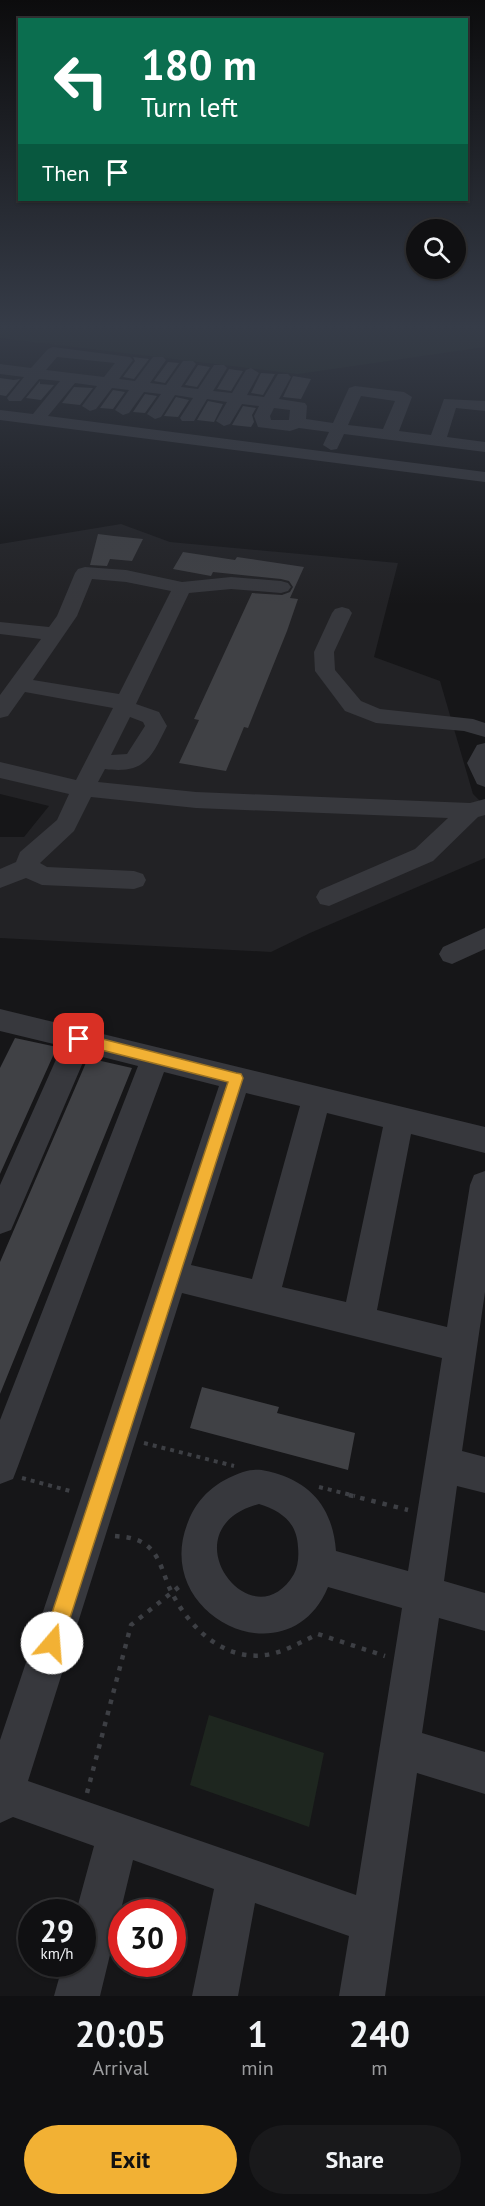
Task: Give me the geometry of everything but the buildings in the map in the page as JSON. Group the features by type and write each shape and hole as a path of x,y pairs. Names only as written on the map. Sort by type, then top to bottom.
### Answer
{"street":[{"path":"23,418 485,479"},
{"path":"263,418 264,424 290,426 297,423 485,447"},
{"path":"325,457 343,418"},
{"path":"389,435 396,418"},
{"path":"438,441 445,418"},
{"path":"0,711 67,616 85,573 126,576 183,588 231,583 281,587"},
{"path":"27,867 29,858 66,825 183,588"},
{"path":"342,613 324,652 325,671 353,706 376,716 465,724 485,730"},
{"path":"0,628 54,634"},
{"path":"19,684 125,704 151,717 156,726 138,757 132,762 127,765 96,761"},
{"path":"485,750 478,763 485,779"},
{"path":"0,770 83,788 196,800 477,809"},
{"path":"328,897 424,855 477,809"},
{"path":"0,879 27,867"},
{"path":"27,867 42,876 134,879"},
{"path":"452,954 485,938"},
{"path":"1,1021 485,1140"},
{"path":"0,1220 79,1039"},
{"path":"5,1470 155,1058"},
{"path":"236,1078 1,1798 99,1827 373,1923"},
{"path":"263,1298 317,1098"},
{"path":"357,1322 400,1118"},
{"path":"362,1996 485,1185"},
{"path":"172,1275 460,1347"},
{"path":"443,1464 485,1475"},
{"path":"259,1486 273,1488 288,1494 300,1503 309,1516 316,1531 319,1548 317,1565 312,1581 303,1595 290,1606 276,1613 260,1616 244,1613 229,1606 217,1596 204,1572 200,1549 202,1532 208,1517 230,1494 244,1488 259,1486"},
{"path":"317,1565 485,1612"},
{"path":"400,1747 485,1773"},
{"path":"77,1996 99,1827"},
{"path":"215,1996 238,1876"}],"path":[{"path":"5,1470 99,1498"},
{"path":"99,1827 131,1624 171,1591 204,1572"}],"shaded area":[{"path":"121,524 170,542 398,563 374,657 440,681 473,794 485,806 485,858 271,952 0,938 0,837 24,837 49,806 0,794 0,544"},
{"path":"209,1715 324,1753 309,1827 190,1785"}],"route":[{"path":"52,1643 236,1078 79,1039"}]}
